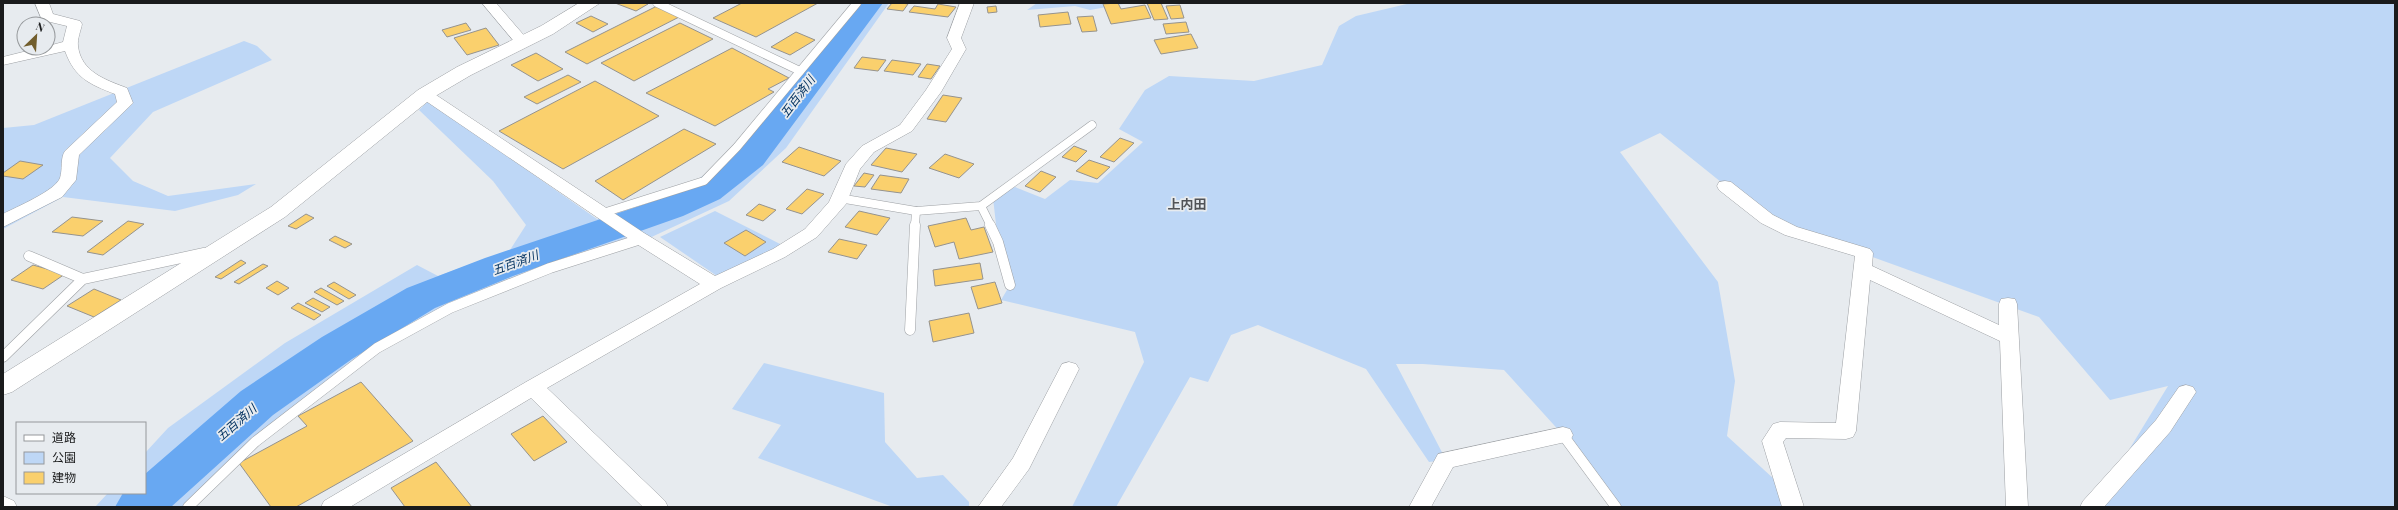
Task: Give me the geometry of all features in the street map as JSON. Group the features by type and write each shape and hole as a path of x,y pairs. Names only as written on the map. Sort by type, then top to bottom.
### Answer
{"street":[{"path":"3,221 56,193 68,180 70,154 125,103 122,91 95,81 78,66 70,45 75,24 47,17 42,3"},
{"path":"489,3 523,43"},
{"path":"3,386 218,251 298,197 425,94 464,71 523,43 591,3"},
{"path":"332,507 533,387 714,284 779,253 811,234 837,204 852,168 868,149 906,128 933,92 959,49 954,38 967,3"},
{"path":"3,61 70,45"},
{"path":"425,94 639,238 714,284"},
{"path":"1725,186 1767,219 1791,232 1864,253 1846,431 1780,430 1772,441 1793,507"},
{"path":"1862,269 2010,338"},
{"path":"2008,304 2017,507"},
{"path":"989,507 1020,464 1069,369"},
{"path":"533,387 657,507"},
{"path":"2091,507 2163,426 2186,392"},
{"path":"1420,507 1446,460 1563,435"}],"lane":[{"path":"657,3 800,71"},
{"path":"598,210 704,181 737,147 857,3"},
{"path":"840,198 916,211 982,206 1092,125"},
{"path":"982,206 998,242 1010,285"},
{"path":"910,330 916,211"},
{"path":"188,507 255,442 377,348 450,308 550,268 639,238"},
{"path":"3,357 83,279 218,251"},
{"path":"29,256 83,279"},
{"path":"1563,435 1616,507"}],"green space":[{"path":"861,3 889,3 786,148 729,201 630,247 484,291 417,325 282,417 188,507 95,507 107,494 146,494 146,452 168,428 285,343 417,265 438,276 510,250 526,225 493,181 419,110 428,101 597,219 692,189 745,147 806,69"},
{"path":"1037,3 1129,3 1090,10 1075,6 1027,10"},
{"path":"1411,3 2395,3 2395,507 2094,507 2168,386 2110,400 2039,317 1767,219 1660,133 1620,152 1718,282 1735,381 1727,436 1787,491 1792,507 1617,507 1563,435 1504,370 1423,364 1396,364 1446,460 1429,462 1366,369 1258,325 1231,335 1208,382 1190,377 1116,507 1072,507 1144,362 1135,332 1001,300 1010,285 998,242 993,198 1015,187 1045,199 1070,180 1098,183 1143,142 1119,129 1145,90 1169,76 1254,81 1322,65 1339,26 1356,16"},
{"path":"244,41 257,46 272,60 153,112 110,158 133,181 168,196 256,184 238,195 175,211 63,197 3,229 3,128 34,125"},
{"path":"715,211 782,245 717,276 660,237"},
{"path":"764,363 884,393 885,442 917,478 943,475 969,502 969,507 893,507 758,458 781,425 732,409"}],"building":[{"path":"615,3 644,3 648,4 636,11"},
{"path":"742,3 818,3 756,37 713,18"},
{"path":"892,3 908,4 903,11 887,9"},
{"path":"1118,3 1121,9 1145,5 1151,18 1111,24 1103,4"},
{"path":"1147,3 1161,3 1168,19 1154,20"},
{"path":"938,4 956,7 948,17 909,12 914,6 935,9"},
{"path":"659,5 681,16 587,64 565,52"},
{"path":"1180,5 1184,18 1171,19 1166,6"},
{"path":"996,6 997,12 988,13 987,7"},
{"path":"1068,12 1071,24 1040,27 1038,15"},
{"path":"591,16 608,24 593,32 576,23"},
{"path":"1093,16 1097,31 1082,32 1077,17"},
{"path":"1186,22 1189,32 1166,34 1163,24"},
{"path":"466,23 471,30 447,37 442,30"},
{"path":"680,23 713,39 634,81 601,63"},
{"path":"486,28 499,45 467,55 454,38"},
{"path":"796,32 815,40 790,55 771,47"},
{"path":"1191,34 1198,48 1161,54 1154,40"},
{"path":"732,48 789,78 768,89 774,92 715,126 646,93"},
{"path":"536,53 563,69 538,81 511,65"},
{"path":"862,57 886,60 878,71 854,68"},
{"path":"892,60 921,64 913,75 884,71"},
{"path":"927,64 940,66 931,79 918,77"},
{"path":"568,75 581,82 537,104 524,97"},
{"path":"595,81 659,116 563,169 499,131"},
{"path":"943,95 962,98 946,122 927,119"},
{"path":"684,129 716,144 623,200 595,181"},
{"path":"1120,138 1134,143 1114,162 1100,157"},
{"path":"1074,146 1087,151 1076,162 1062,157"},
{"path":"799,147 841,161 824,176 782,162"},
{"path":"886,148 917,154 902,172 871,165"},
{"path":"945,154 974,164 959,178 929,168"},
{"path":"1089,160 1110,167 1097,179 1076,171"},
{"path":"20,161 43,165 23,179 3,176 3,173"},
{"path":"1041,171 1056,177 1040,192 1025,186"},
{"path":"864,173 874,175 865,187 854,186"},
{"path":"880,175 909,179 901,193 871,189"},
{"path":"807,189 824,194 802,214 786,209"},
{"path":"759,204 776,210 763,221 746,215"},
{"path":"859,211 890,218 877,235 845,227"},
{"path":"306,214 314,218 296,229 288,226"},
{"path":"72,217 103,221 83,236 52,232"},
{"path":"966,218 971,230 984,227 993,252 959,259 954,242 935,247 928,226"},
{"path":"128,221 144,224 103,255 87,252"},
{"path":"746,230 766,242 745,256 724,243"},
{"path":"335,236 352,244 345,248 329,240"},
{"path":"839,239 867,245 857,259 828,252"},
{"path":"241,260 246,263 221,279 215,277"},
{"path":"980,263 983,279 935,286 933,270"},
{"path":"263,264 268,266 239,284 234,282"},
{"path":"33,265 65,274 43,289 11,280"},
{"path":"277,281 289,288 278,295 266,288"},
{"path":"334,282 356,295 349,299 327,286"},
{"path":"995,282 1002,303 978,309 971,287"},
{"path":"321,288 344,301 337,305 314,292"},
{"path":"94,289 121,300 94,317 67,306"},
{"path":"313,298 330,307 322,312 305,303"},
{"path":"298,303 321,315 314,320 291,308"},
{"path":"969,313 974,333 933,342 929,321"},
{"path":"361,382 413,441 296,507 271,507 239,463 307,426 298,416"},
{"path":"543,416 567,442 534,461 511,434"},
{"path":"436,462 472,507 405,507 391,488"}],"waterway":[{"name":"五百済川","path":"139,507 257,403 337,348 421,298 499,267 670,208 707,191 750,157 868,3"}],"district":[{"name":"上内田","path":"1187,203"}]}
